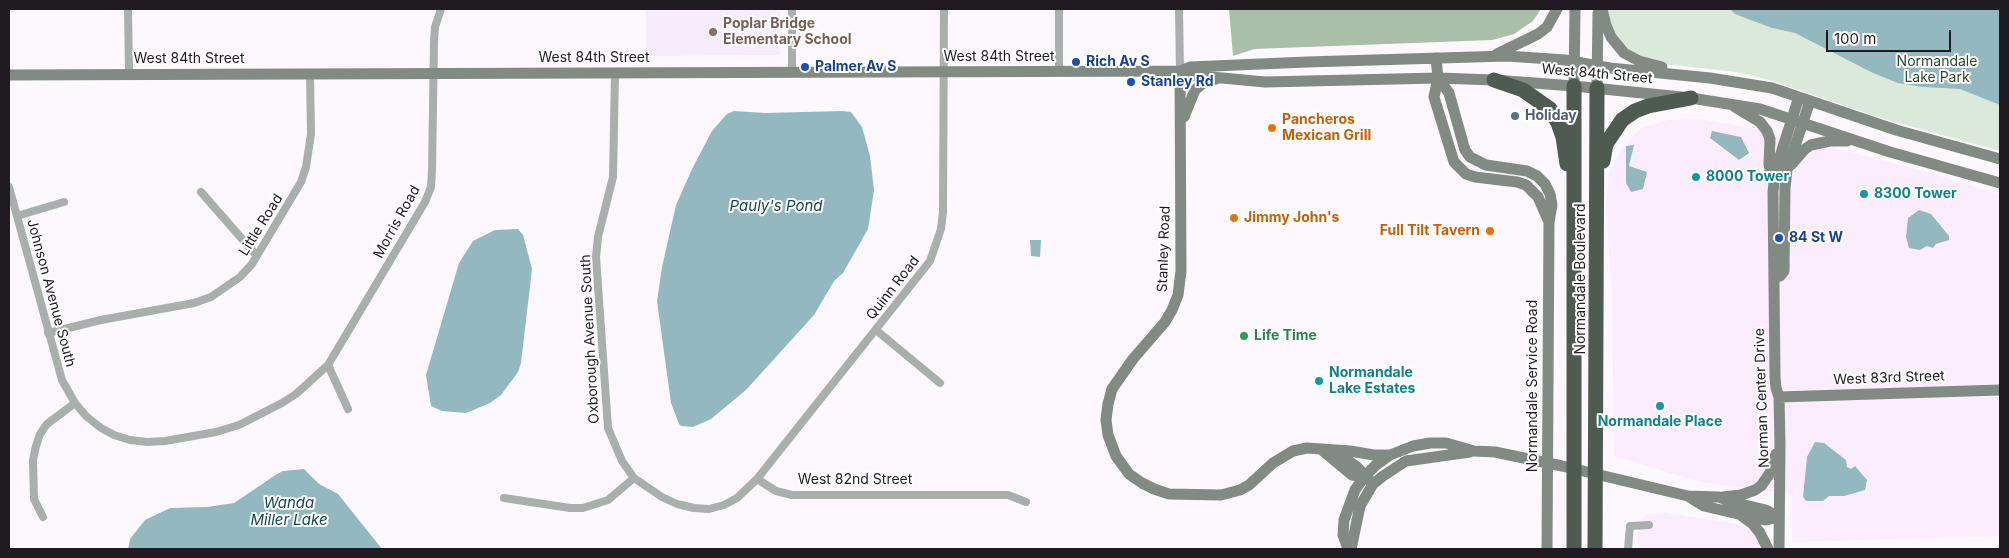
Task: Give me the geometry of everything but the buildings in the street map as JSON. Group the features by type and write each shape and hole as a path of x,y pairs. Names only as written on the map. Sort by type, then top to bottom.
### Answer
{"highway":[{"path":"1494,80 1523,90 1550,109 1563,137 1574,207"},
{"name":"Normandale Boulevard","path":"1574,86 1574,549"},
{"name":"Normandale Boulevard","path":"1595,549 1598,88"},
{"path":"1597,187 1606,144 1619,122 1635,111 1648,106 1691,98"}],"street":[{"path":"128,9 129,74"},
{"name":"Morris Road","path":"328,365 425,202 430,187 435,27 441,9"},
{"path":"792,9 792,72"},
{"name":"Quinn Road","path":"757,479 930,261 941,228 944,9"},
{"path":"1059,9 1059,72"},
{"path":"1179,9 1180,71"},
{"path":"1492,57 1538,34 1547,26 1558,9"},
{"name":"Normandale Boulevard","path":"1574,86 1575,9"},
{"name":"Normandale Boulevard","path":"1598,9 1598,88"},
{"path":"1602,9 1611,37 1617,46 1631,58 1639,62 1710,78"},
{"name":"West 84th Street","path":"9,75 1180,71 1190,67 1526,56 1710,78 1772,88 1896,130 2000,159"},
{"path":"1436,58 1438,78"},
{"name":"West 84th Street","path":"1180,71 1190,75 1265,82 1438,78 1494,80 1598,88 1728,103 1760,109 1857,141 2000,183"},
{"name":"Stanley Road","path":"1180,71 1181,272 1178,295 1165,322 1121,374 1112,388 1108,404 1108,435 1116,456 1129,474 1142,483 1169,494 1222,495 1231,494 1249,485 1272,464 1293,451 1308,448 1327,450"},
{"name":"Oxborough Avenue South","path":"615,73 613,177 598,237 596,277 608,428 622,460 634,478"},
{"name":"Little Road","path":"48,333 102,320 194,303 211,297 240,277 257,256 294,196 306,167 311,134 310,74"},
{"path":"1180,126 1194,90 1218,78"},
{"name":"Normandale Service Road","path":"1438,78 1434,97 1454,162 1466,174 1475,177 1526,185 1538,197 1549,222"},
{"name":"Normandale Service Road","path":"1438,78 1449,93 1465,150 1470,157 1486,165 1517,168 1537,176 1545,184 1550,194 1552,205 1549,222 1547,549"},
{"name":"Norman Center Drive","path":"1779,549 1780,444 1776,388 1773,192 1775,172 1797,121 1804,99"},
{"path":"1728,103 1760,122 1767,131 1770,139 1769,164 1773,192"},
{"name":"Norman Center Drive","path":"1775,278 1784,271 1785,188 1797,121"},
{"path":"1787,170 1805,149 1811,145 1830,141 1857,141"},
{"name":"Johnson Avenue South","path":"9,187 62,380 75,403"},
{"path":"201,192 257,256"},
{"path":"17,216 64,202"},
{"path":"876,330 940,383"},
{"path":"43,517 34,499 33,460 36,446 40,434 47,424 75,403 86,416 101,428 114,435 130,440 165,441 216,432 255,418 296,394 328,365 348,409"},
{"name":"West 83rd Street","path":"1778,397 2000,390"},
{"path":"1352,549 1360,506 1368,480 1376,464 1390,455 1413,446 1430,443 1446,443 1474,451"},
{"path":"1348,549 1343,535 1344,520 1355,490 1368,480 1406,461 1474,451 1495,452 1688,496 1718,497 1741,495 1756,490 1761,486 1770,473 1780,444"},
{"path":"1327,450 1350,450 1374,455 1390,455"},
{"path":"1327,450 1352,475 1368,480"},
{"path":"504,498 570,508 583,508 608,500 634,478 662,497 677,504 709,509 724,505 738,498 757,479"},
{"name":"West 82nd Street","path":"757,479 776,491 792,495 1008,495 1026,502"},
{"path":"1688,496 1704,506 1738,514 1766,520 1779,517"},
{"path":"1718,497 1766,510 1779,517"},
{"path":"1738,514 1753,524 1768,549"},
{"path":"1628,549 1630,526 1649,525"}],"shaded area":[{"name":"Poplar Bridge Elementary School","path":"646,9 780,9 780,55 646,56"},
{"path":"1699,119 1736,125 1925,171 2000,195 2000,536 1792,542 1792,494 1700,482 1614,456 1612,294 1606,212 1609,172 1622,149 1640,128 1668,120"},
{"path":"1661,512 1738,524 1756,533 1760,549 1638,549 1638,525 1647,514"}],"green space":[{"path":"1229,9 1541,9 1533,21 1514,34 1492,40 1254,49 1233,56"},
{"name":"Normandale Lake Park","path":"1607,9 2000,9 2000,151 1884,119 1773,81 1736,72 1655,63 1629,53 1613,34"}],"water":[{"path":"1730,9 2000,9 2000,105 1960,89 1923,87 1898,83 1873,73 1795,33 1772,28 1735,14"},
{"name":"Pauly's Pond","path":"734,111 765,113 851,112 862,127 870,156 874,190 868,229 843,273 834,281 814,315 746,390 711,419 693,427 681,426 671,403 657,301 662,267 676,205 693,167 712,131 727,114"},
{"path":"1712,131 1741,137 1749,153 1739,160 1710,138"},
{"path":"1634,145 1629,166 1647,172 1643,189 1631,192 1626,183 1626,146"},
{"path":"1919,210 1931,214 1949,236 1949,240 1936,244 1933,248 1927,246 1920,250 1909,248 1906,237 1908,218"},
{"path":"518,229 523,235 532,269 521,363 518,372 501,395 490,403 466,413 442,411 431,406 426,375 459,263 473,241 495,230"},
{"path":"1030,240 1041,240 1040,257 1031,256"},
{"path":"1815,442 1824,443 1846,460 1847,467 1851,469 1855,466 1867,480 1865,490 1844,496 1829,496 1823,501 1806,501 1803,497 1807,457"},
{"name":"Wanda Miller Lake","path":"304,469 319,484 338,494 382,549 128,549 130,539 145,520 170,508 207,507 234,503 283,471"}],"place":[{"name":"Poplar Bridge Elementary School","path":"713,32"},
{"name":"Rich Av S","path":"1076,62"},
{"name":"Palmer Av S","path":"805,67"},
{"name":"Stanley Rd","path":"1131,82"},
{"name":"Holiday","path":"1515,116"},
{"name":"Pancheros Mexican Grill","path":"1272,128"},
{"name":"8000 Tower","path":"1696,177"},
{"name":"8300 Tower","path":"1864,194"},
{"name":"Jimmy John's","path":"1234,218"},
{"name":"Full Tilt Tavern","path":"1490,231"},
{"name":"84 St W","path":"1779,238"},
{"name":"Life Time","path":"1244,336"},
{"name":"Normandale Lake Estates","path":"1319,381"},
{"name":"Normandale Place","path":"1660,406"}]}
